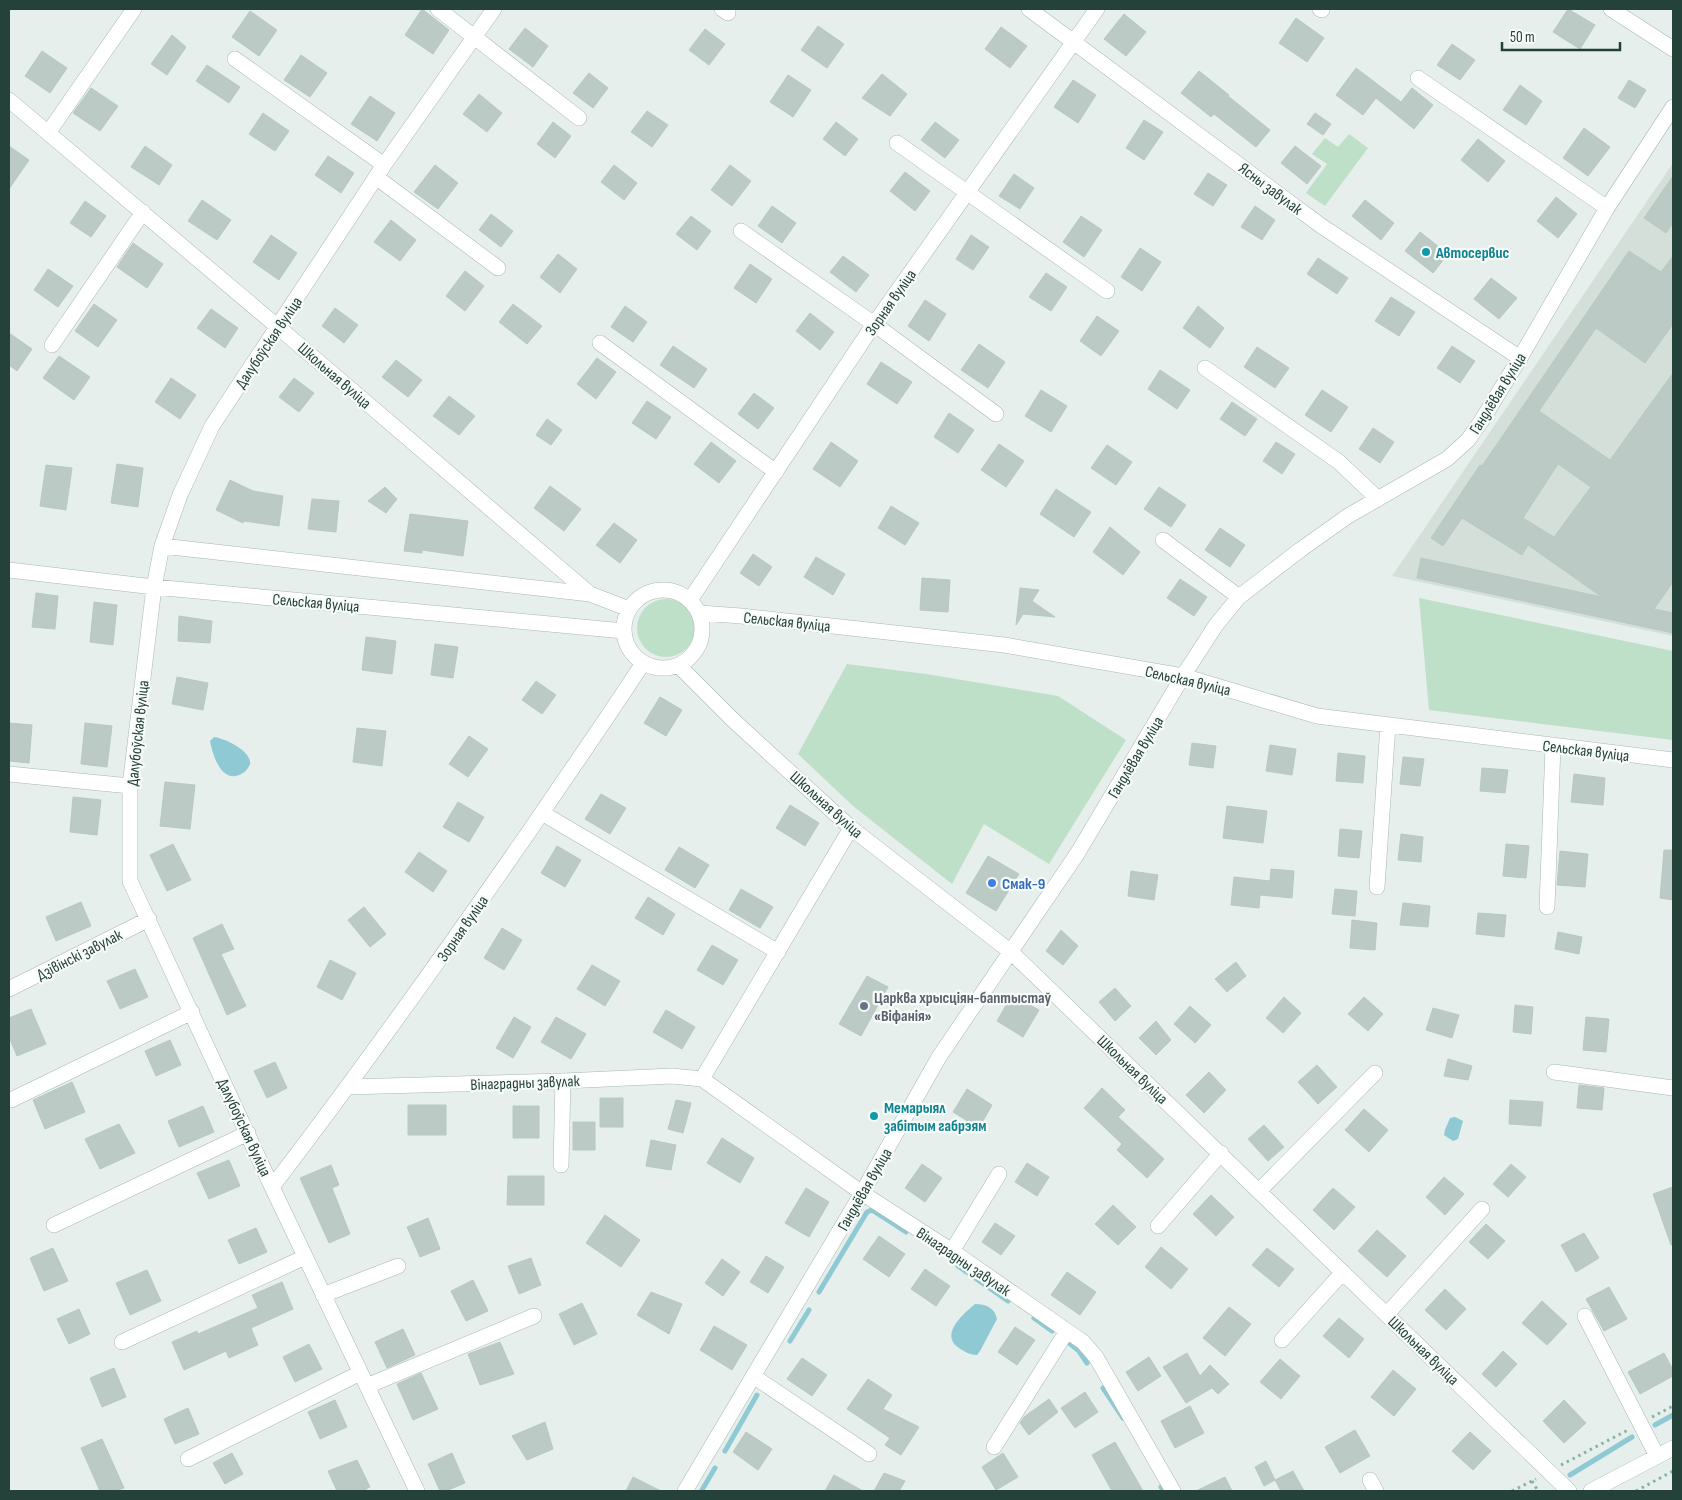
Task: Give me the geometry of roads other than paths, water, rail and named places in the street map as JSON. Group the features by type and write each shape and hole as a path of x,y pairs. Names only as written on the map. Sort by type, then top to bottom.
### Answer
{"street":[{"path":"48,133 134,9"},
{"path":"438,9 579,118"},
{"name":"Далубоўская вуліца","path":"417,1491 272,1187 130,881 130,786 154,587 162,546 180,496 212,426 380,171 494,9"},
{"name":"Ясны завулак","path":"1029,9 1320,225 1520,358"},
{"name":"Зорная вуліца","path":"690,600 874,324 1097,9"},
{"path":"1611,9 1673,49"},
{"path":"234,59 380,171 498,268"},
{"path":"1418,78 1607,208"},
{"name":"Школьная вуліца","path":"10,103 143,212 590,594"},
{"name":"Гандлёвая вуліца","path":"685,1491 862,1193 940,1057 1077,854 1183,676 1216,625 1239,597 1300,550 1348,516 1447,459 1468,440 1520,358 1607,208 1673,107"},
{"path":"898,143 1107,291"},
{"path":"52,345 143,212"},
{"path":"741,231 874,324 996,414"},
{"path":"600,343 776,472"},
{"path":"1205,368 1339,462 1378,499"},
{"path":"1163,540 1239,597"},
{"path":"162,546 590,594 629,609"},
{"name":"Сельская вуліца","path":"9,570 154,587 624,630"},
{"path":"663,590 677,592 690,600 700,613 703,628 701,644 692,657 679,666 667,669 654,668 643,663 633,655 626,643 624,630 629,609 636,601 648,593 663,590"},
{"name":"Сельская вуліца","path":"700,613 1004,645 1183,676 1317,716 1673,760"},
{"name":"Зорная вуліца","path":"272,1187 348,1087 542,813 643,663"},
{"name":"Школьная вуліца","path":"679,666 733,720 851,828 1011,952 1569,1491"},
{"path":"1377,887 1388,725"},
{"path":"1547,907 1553,746"},
{"path":"9,774 130,786"},
{"path":"542,813 778,952"},
{"path":"702,1079 851,828"},
{"name":"Дзівінскі завулак","path":"9,989 148,920"},
{"path":"11,1100 192,1012"},
{"path":"1554,1072 1673,1088"},
{"path":"1260,1191 1375,1073"},
{"name":"Вінаградны завулак","path":"348,1087 672,1076 702,1079 862,1193 952,1251 1083,1342 1096,1357 1173,1491"},
{"path":"561,1165 563,1081"},
{"path":"54,1225 248,1134"},
{"path":"1158,1226 1221,1154"},
{"path":"952,1251 999,1174"},
{"path":"1387,1314 1482,1209"},
{"path":"122,1342 305,1257"},
{"path":"324,1295 398,1266"},
{"path":"1282,1340 1343,1272"},
{"path":"188,1459 363,1380 534,1316"},
{"path":"1585,1316 1657,1456"},
{"path":"994,1447 1067,1331"},
{"path":"753,1376 869,1454"},
{"path":"1591,1491 1673,1448"}],"water":[{"path":"214,737 236,746 247,754 250,764 244,772 236,776 229,776 224,773 213,754 210,741"},
{"path":"1455,1117 1463,1121 1458,1139 1453,1141 1444,1135 1450,1118"},
{"path":"975,1304 989,1307 997,1319 977,1355 959,1348 953,1343 951,1337 952,1331 959,1319"}],"waterway":[{"path":"819,1292 867,1212 872,1210 906,1232"},
{"path":"958,1266 1008,1301"},
{"path":"790,1341 809,1310"},
{"path":"1034,1318 1052,1331"},
{"path":"1069,1343 1079,1351 1087,1363"},
{"path":"1103,1388 1123,1418"},
{"path":"725,1451 757,1395"},
{"path":"1655,1425 1673,1415"},
{"path":"1570,1475 1632,1437"},
{"path":"702,1490 715,1468"},
{"path":"1161,1487 1164,1491"}],"place":[{"name":"Автосервис","path":"1426,252"},
{"name":"Смак-9","path":"992,883"},
{"name":"Царква хрысціян-баптыстаў «Віфанія»","path":"864,1006"},
{"name":"Мемарыял забітым габрэям","path":"874,1116"}]}
